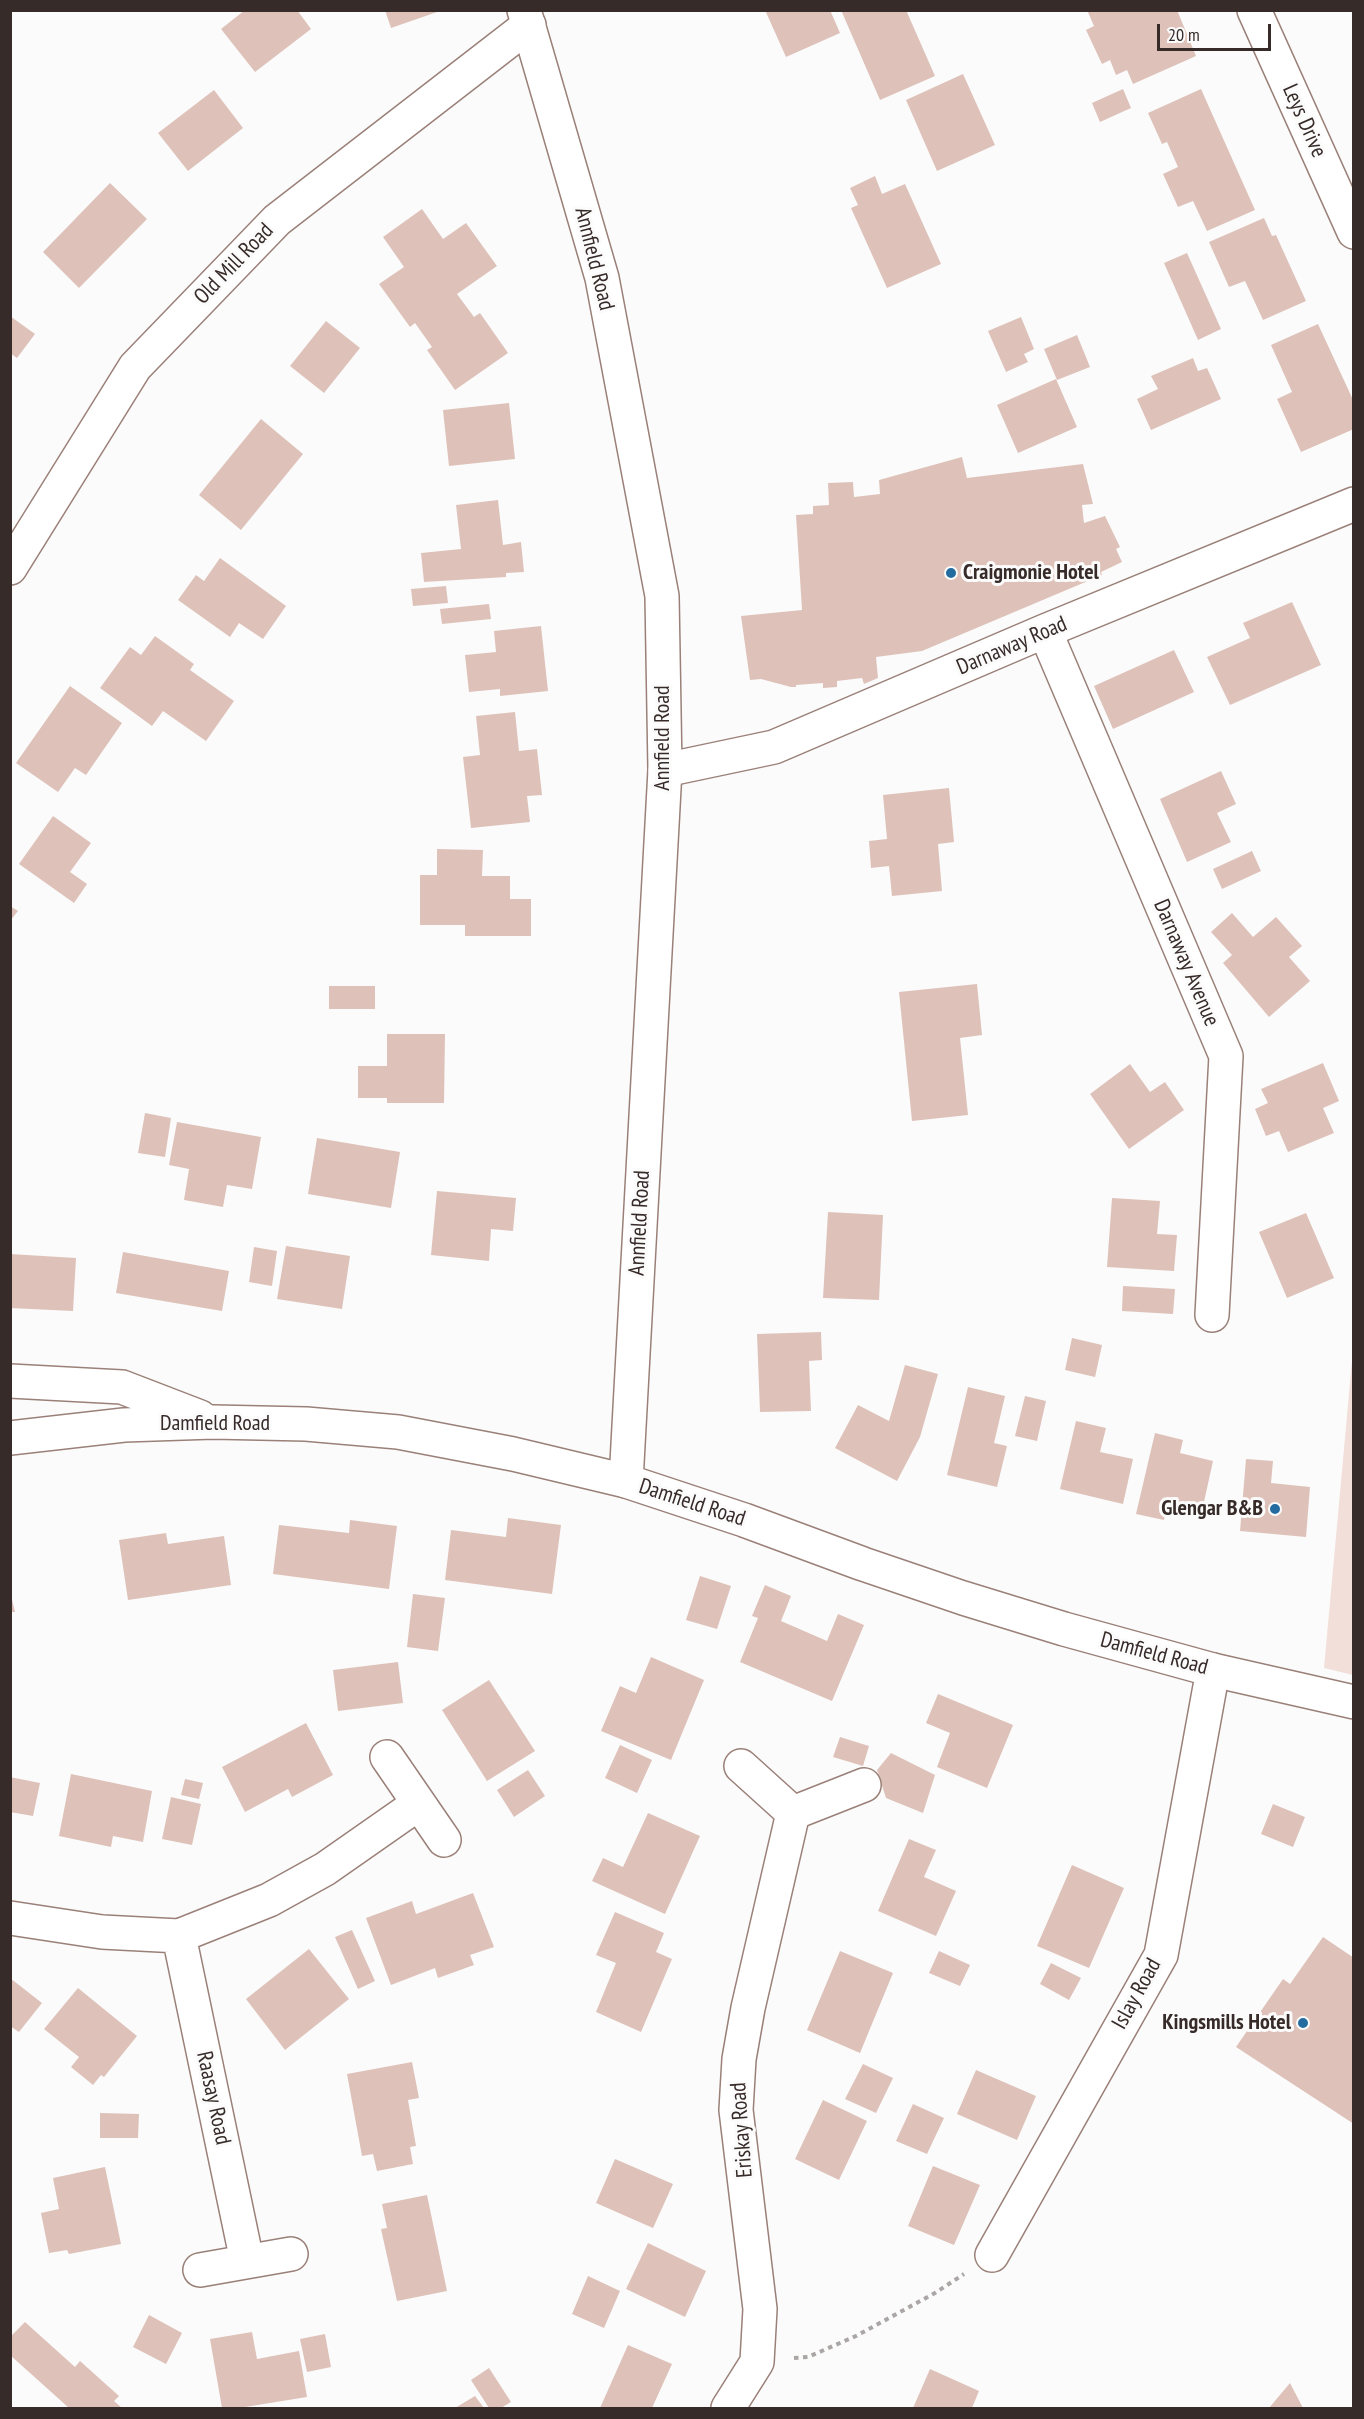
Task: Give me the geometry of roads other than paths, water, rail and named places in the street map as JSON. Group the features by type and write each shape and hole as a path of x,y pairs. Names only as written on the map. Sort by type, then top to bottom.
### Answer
{"street":[{"name":"Leys Drive","path":"1254,10 1353,232"},
{"name":"Old Mill Road","path":"10,568 135,367 277,220 527,18"},
{"name":"Annfield Road","path":"527,18 602,278 662,596 665,770 626,1481"},
{"name":"Darnaway Road","path":"665,770 774,747 1045,631 1353,504"},
{"name":"Darnaway Avenue","path":"1045,631 1226,1056 1212,1315"},
{"path":"10,1381 122,1386 213,1422"},
{"name":"Damfield Road","path":"10,1438 124,1425 213,1422 306,1424 398,1432 513,1454 626,1481 744,1520 862,1564 963,1598 1213,1670 1353,1702"},
{"name":"Islay Road","path":"992,2255 1161,1955 1213,1670"},
{"path":"387,1757 444,1839"},
{"path":"741,1767 793,1813 864,1785"},
{"path":"10,1918 102,1932 179,1936 269,1900 325,1869 418,1804"},
{"name":"Eriskay Road","path":"728,2409 757,2362 760,2309 736,2110 739,2059 748,2008 793,1813"},
{"name":"Raasay Road","path":"179,1936 247,2261"},
{"path":"200,2270 291,2254"}],"place":[{"name":"Craigmonie Hotel","path":"951,573"},
{"name":"Glengar B&B","path":"1275,1509"},
{"name":"Kingsmills Hotel","path":"1303,2023"}]}
